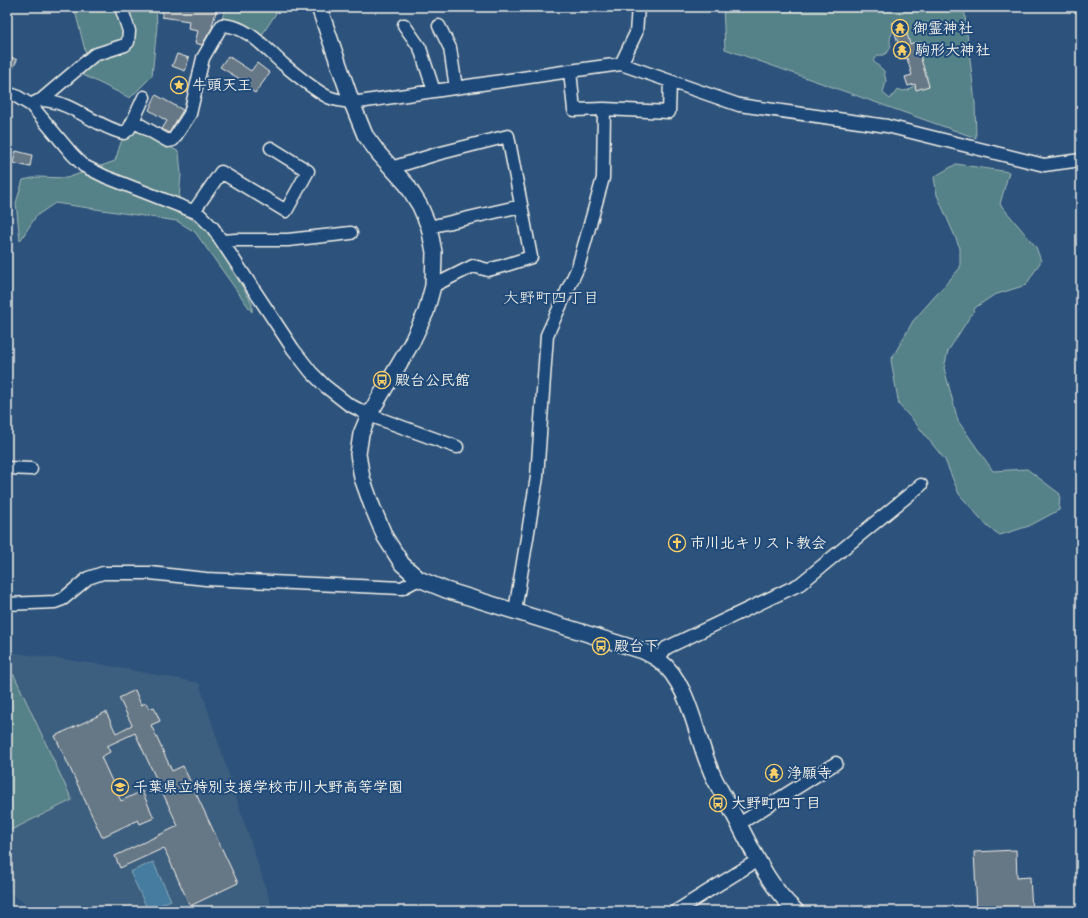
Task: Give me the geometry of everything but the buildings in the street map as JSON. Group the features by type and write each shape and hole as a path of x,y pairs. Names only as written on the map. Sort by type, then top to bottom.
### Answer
{"street":[{"path":"36,102 94,55 125,45 128,42 129,31 121,7"},
{"path":"320,7 352,103 365,135 410,190 420,206 429,227 434,252 433,286 426,312 411,344 369,414 361,434 358,454 362,478 385,537 402,564 419,579 446,590 644,651 658,659 670,671 680,687 709,767 758,860 772,884 786,902 796,911"},
{"path":"621,64 636,33 638,7"},
{"path":"133,121 168,141 174,140 190,114 203,58 222,25 237,27 262,44 293,72 329,97 352,103 621,64 739,105 887,126 1044,165 1081,160"},
{"path":"404,25 420,48 434,91"},
{"path":"439,26 450,48 456,88"},
{"path":"570,71 574,110 604,109 668,112 670,81"},
{"path":"7,93 36,102 63,105 114,131 124,133 129,129 144,97"},
{"path":"36,102 72,154 84,166 106,177 198,212 213,228 293,349 311,372 325,386 348,404 369,414 457,447"},
{"path":"515,611 537,477 547,335 578,267 603,178 604,109"},
{"path":"391,168 437,154 508,136 531,257 488,270 473,266 433,286"},
{"path":"194,211 221,172 286,211 308,171 271,148"},
{"path":"429,227 521,206"},
{"path":"222,241 288,240 351,233"},
{"path":"7,468 31,469"},
{"path":"658,659 666,648 800,584 921,485"},
{"path":"7,604 55,602 63,600 88,578 103,573 150,573 206,579 402,588 419,579"},
{"path":"739,824 836,762"},
{"path":"676,911 758,860"}],"shaded area":[{"name":"千葉県立特別支援学校市川大野高等学園","path":"7,652 104,665 199,683 273,911 36,911 7,891"},
{"path":"153,862 171,900 148,910 130,872"}],"green space":[{"path":"74,7 156,7 157,26 152,76 130,98 69,68 86,54"},
{"path":"227,7 280,7 262,35 221,20"},
{"path":"723,7 964,7 975,103 976,138 725,49","holes":["898,21 902,22 908,44 927,41 928,48 922,54 919,62 927,77 927,82 924,85 912,87 909,90 903,91 898,89 890,99 883,93 886,81 884,71 873,61 877,55 886,54 891,47 890,38 894,30 894,23"]},
{"path":"138,129 179,152 181,174 178,211 206,228 252,303 252,312 195,232 177,221 55,203 36,216 20,241 16,203 23,180 37,177 67,178 115,161 124,133"},
{"path":"956,164 1009,172 1000,204 1036,247 1041,261 1026,285 994,295 976,307 948,351 944,368 958,421 993,471 1027,469 1060,494 1059,510 1029,526 1000,535 988,527 959,494 945,460 899,405 891,360 913,321 960,268 960,248 937,195 934,177"},
{"path":"7,675 14,675 72,800 7,832"}],"place":[{"name":"御霊神社","path":"900,28"},
{"name":"駒形大神社","path":"902,50"},
{"name":"牛頭天王","path":"179,85"},
{"name":"殿台公民館","path":"382,380"},
{"name":"市川北キリスト教会","path":"677,543"},
{"name":"殿台下","path":"601,646"},
{"name":"浄願寺","path":"774,773"},
{"name":"千葉県立特別支援学校市川大野高等学園","path":"120,787"},
{"name":"大野町四丁目","path":"718,803"}],"district":[{"name":"大野町四丁目","path":"551,297"}]}
